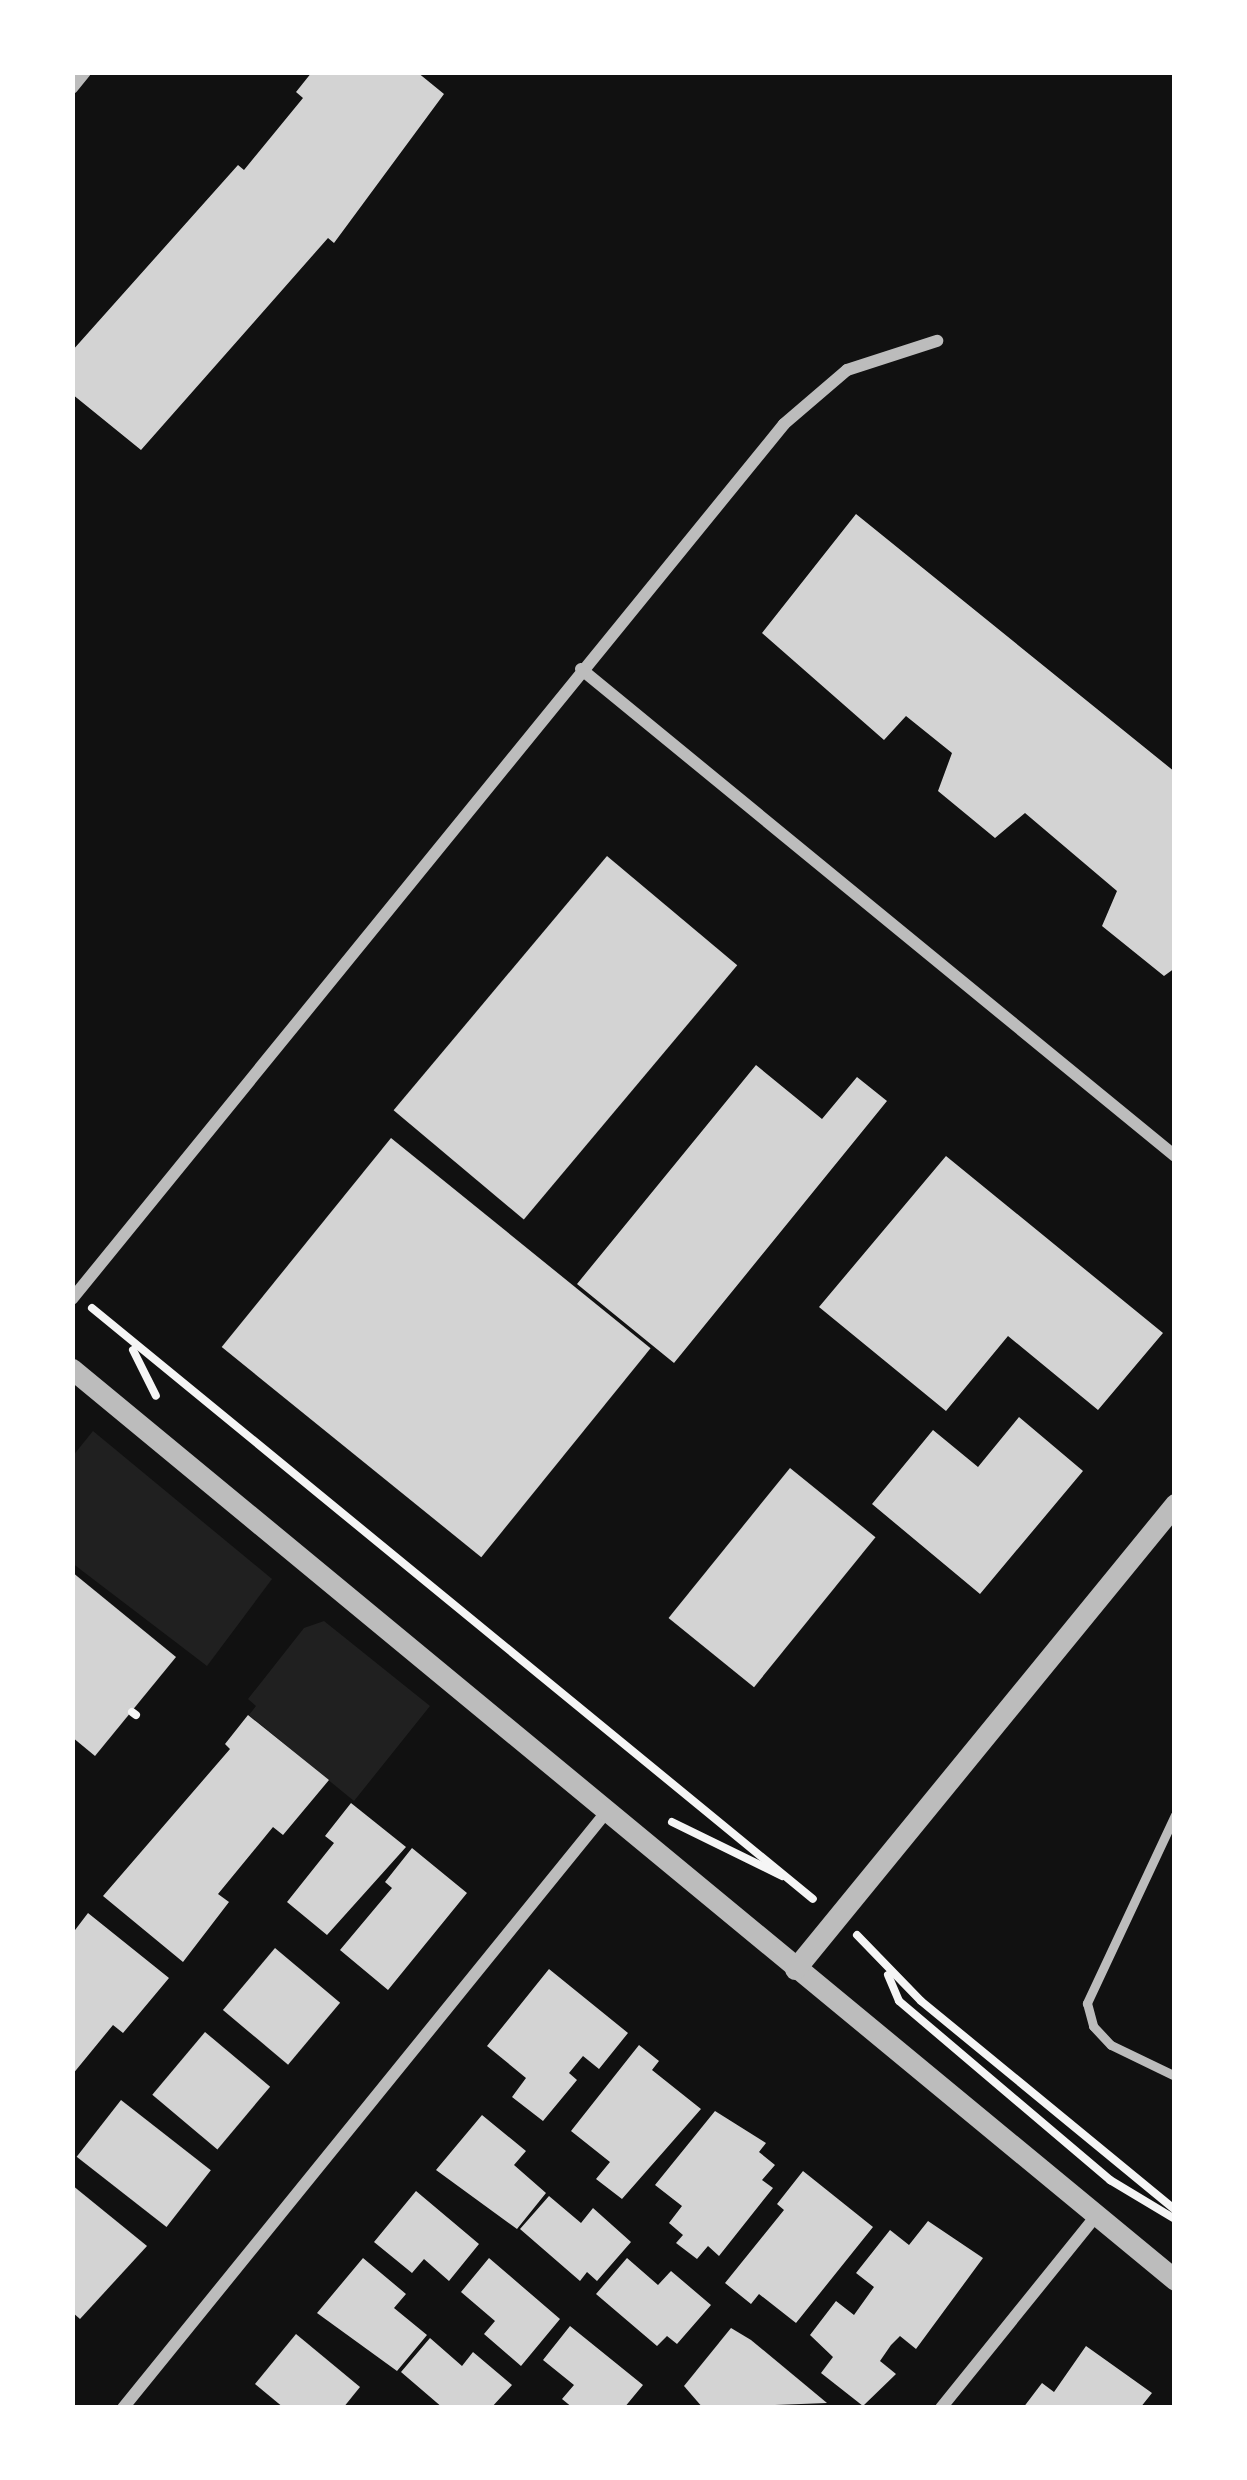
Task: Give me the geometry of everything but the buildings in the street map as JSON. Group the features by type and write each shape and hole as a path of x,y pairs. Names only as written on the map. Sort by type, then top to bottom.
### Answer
{"street":[{"path":"72,88 85,72"},
{"path":"74,1297 581,669 809,399 882,353 937,341"},
{"path":"581,669 1175,1156"},
{"path":"72,1369 1175,2280"},
{"path":"795,1969 1175,1504"},
{"path":"122,2408 608,1810"},
{"path":"941,2408 1097,2215"}],"lane":[{"path":"1175,1815 1088,2003 1093,2026 1111,2044 1175,2076"}],"path":[{"path":"74,1297 133,1349 173,1371 789,1880"},
{"path":"885,1968 1175,2214 1110,2180 899,2001 885,1968"}],"shaded area":[{"path":"93,1431 272,1579 207,1666 72,1563 72,1457"},
{"path":"324,1621 430,1706 354,1801 249,1715 256,1706 248,1699 304,1628"}]}
